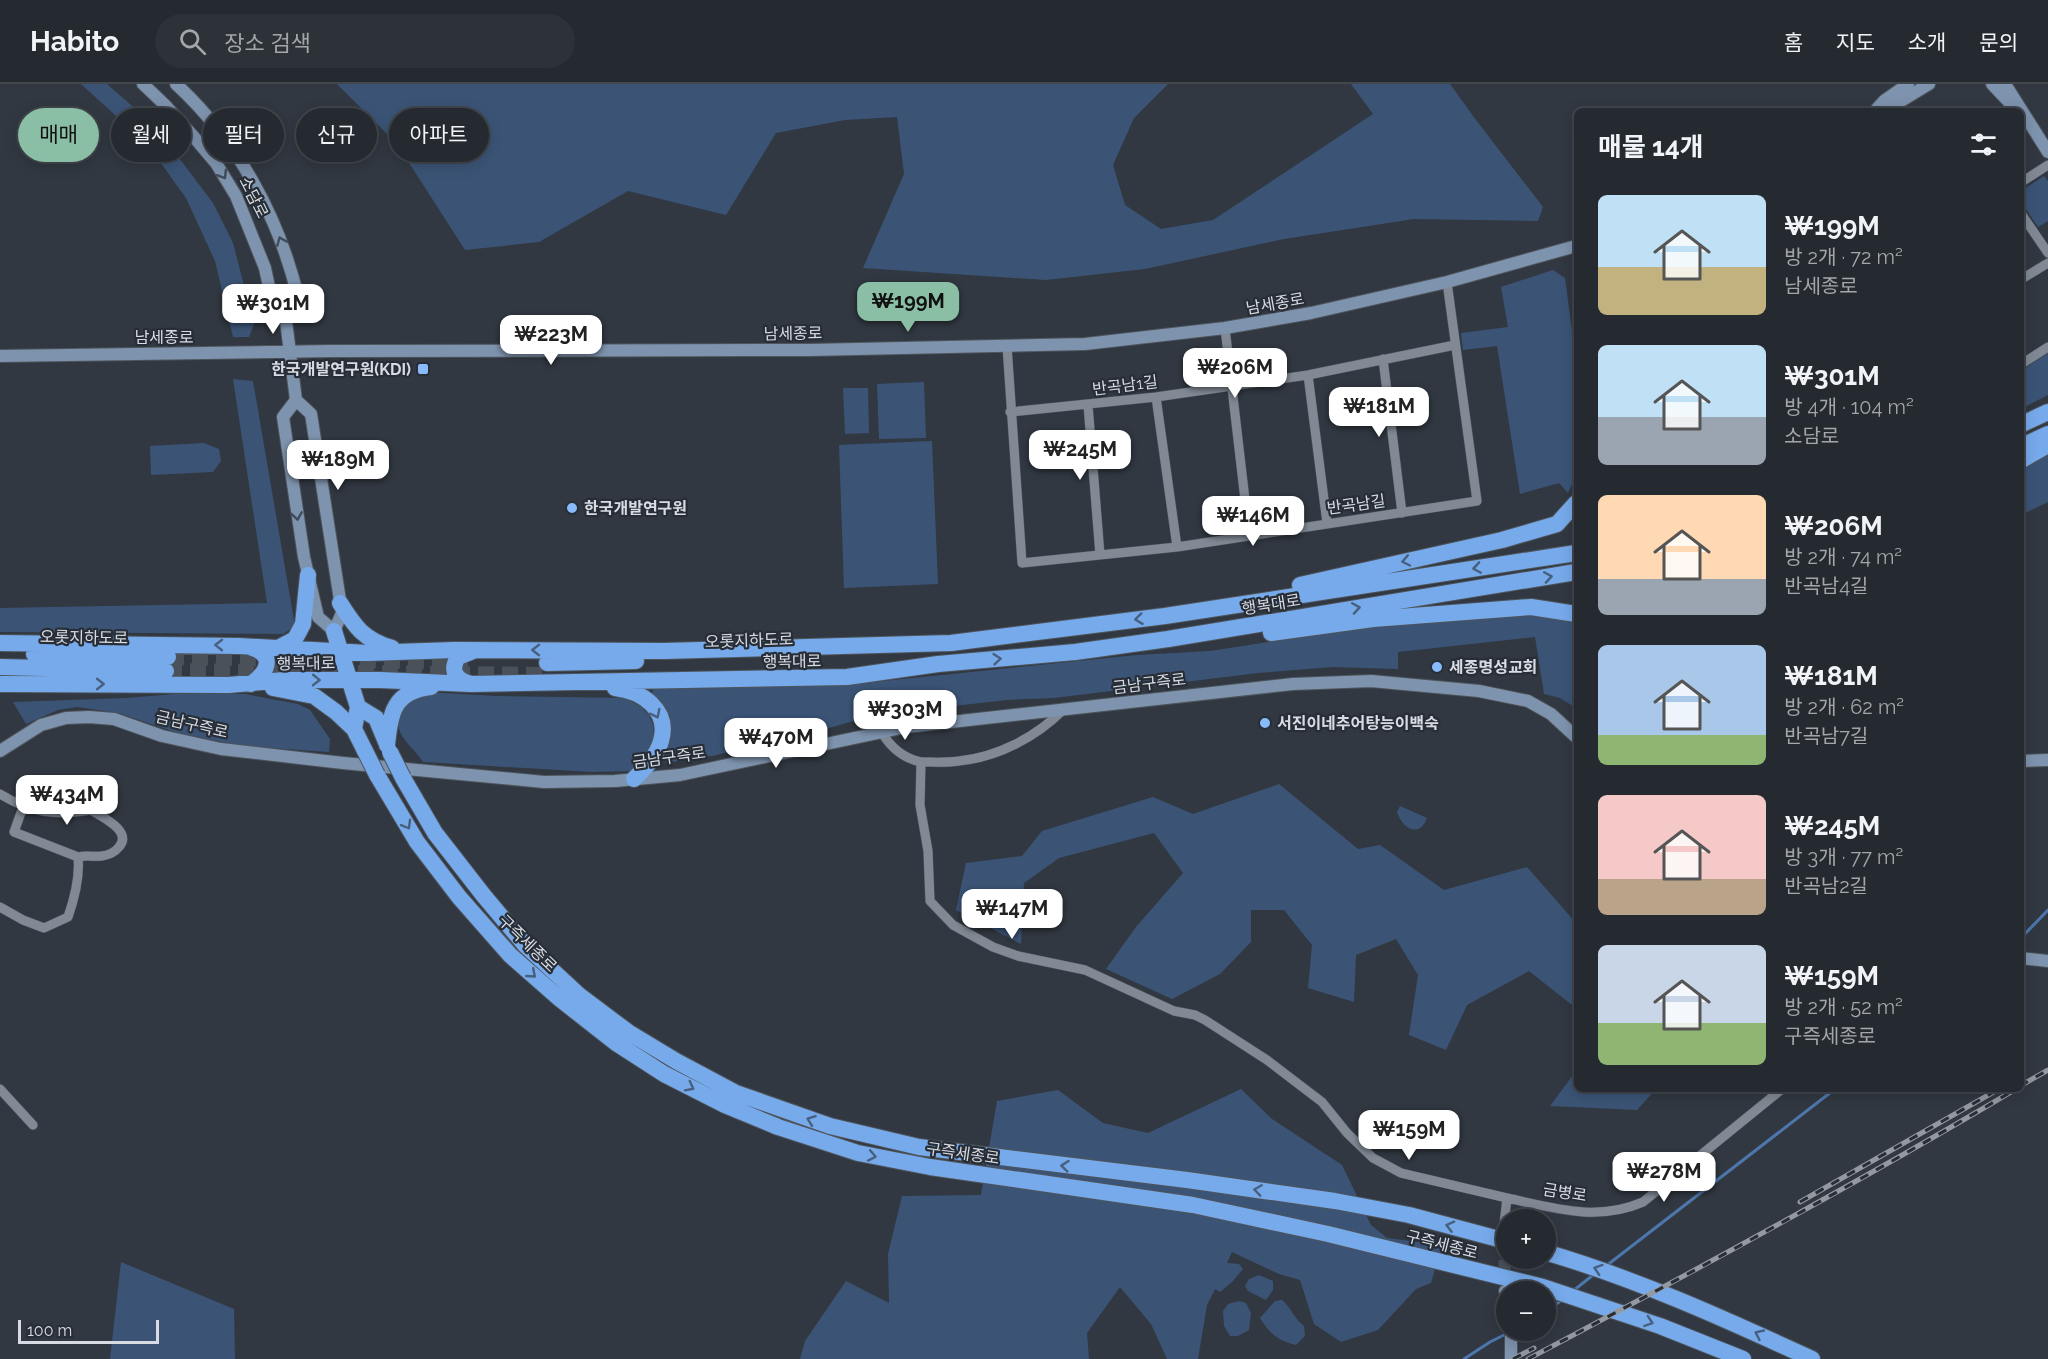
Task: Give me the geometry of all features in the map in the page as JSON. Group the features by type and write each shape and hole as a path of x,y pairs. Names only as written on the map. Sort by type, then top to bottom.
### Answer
{"highway":[{"path":"2024,423 2048,412"},
{"path":"2024,445 2048,434"},
{"path":"2024,459 2048,445"},
{"path":"1165,616 1246,595 1502,540 1557,524 1574,505"},
{"name":"행복대로","path":"0,643 246,646 368,653 664,651 951,643 1165,616 1574,554"},
{"name":"행복대로","path":"0,684 251,684 284,680 471,684 847,677 938,664 1075,652 1168,639 1574,572"},
{"path":"277,648 295,639 303,624 308,575"},
{"path":"340,603 356,628 376,644 404,652"},
{"path":"1168,639 1229,639 1373,619 1532,608 1574,614"},
{"name":"소담로","path":"334,631 349,681"},
{"name":"오롯지하도로","path":"938,664 673,674 547,669 810,656 951,643"},
{"path":"246,646 262,652 267,663 260,677 251,684"},
{"path":"471,684 460,681 453,669 458,657 474,651"},
{"name":"오롯지하도로","path":"0,654 167,664 0,667"},
{"name":"구즉세종로","path":"349,681 358,707 354,729 377,775 417,842 459,897 510,955 560,999 616,1043 664,1074 725,1105 778,1127 858,1153 930,1167 1193,1205 1328,1234 1543,1287 1660,1326 1743,1359"},
{"path":"567,683 632,690 654,706 662,725 661,741 651,761 634,779"},
{"path":"0,695 30,693 65,684"},
{"path":"251,684 314,696 354,729"},
{"path":"389,749 392,711 405,695 421,688 471,684"},
{"name":"구즉세종로","path":"358,707 376,718 403,778 435,833 526,946 580,996 628,1032 736,1093 830,1126 919,1147 1335,1201 1409,1215 1496,1238"},
{"path":"1556,1255 1624,1277 1732,1322 1812,1359"}],"street":[{"name":"소담로","path":"143,84 165,105 216,163 236,196 252,232 265,268 271,296 285,313 296,400 311,414 342,613 334,631 318,617 304,557 283,417 296,400"},
{"name":"소담로","path":"176,84 222,134 238,157 273,222 290,263 298,297 285,313"},
{"path":"1877,108 1908,84"},
{"path":"1885,108 1893,106 1929,84"},
{"path":"1992,84 2013,108"},
{"path":"2005,84 2020,108"},
{"path":"2024,114 2048,152"},
{"path":"2024,121 2035,132"},
{"path":"2024,180 2048,165"},
{"path":"2024,218 2048,253"},
{"name":"남세종로","path":"0,356 291,352 707,351 1084,344 1225,328 1311,314 1447,282 1574,247"},
{"path":"2024,278 2048,263"},
{"name":"반곡남길","path":"1007,346 1022,563 1177,547 1249,534 1477,501 1447,282"},
{"path":"1225,328 1249,534"},
{"name":"반곡남1길","path":"1010,412 1156,397 1308,375 1455,345"},
{"path":"2024,362 2048,347"},
{"path":"1383,359 1402,513"},
{"path":"1308,375 1327,523"},
{"path":"1156,397 1177,547"},
{"path":"1088,405 1100,555"},
{"name":"금남구즉로","path":"0,752 40,725 66,718 89,717 114,719 162,736 221,749 343,763 544,782 580,783 680,775 906,727 1283,685 1371,681 1506,696 1541,707 1560,721 1574,736"},
{"path":"881,731 889,746 912,760 958,762 1008,748 1048,725 1063,710"},
{"path":"1560,721 1574,722"},
{"name":"금남구즉로","path":"1560,721 1574,726"},
{"path":"2024,761 2048,760"},
{"name":"금병로","path":"921,762 921,805 928,851 930,902 953,925 993,947 1018,956 1085,970 1174,1011 1195,1015 1205,1020 1267,1060 1322,1102 1347,1133 1373,1158 1401,1173 1558,1209 1597,1213 1625,1210 1643,1202 1778,1092"},
{"path":"0,794 23,807 36,811 56,813 91,810 120,831 123,837 122,844 114,852 101,856 78,856 14,832 23,807"},
{"path":"0,907 23,920 44,928 68,917 80,872 78,856"},
{"path":"2024,958 2048,961"},
{"path":"0,1089 33,1125"},
{"path":"1506,1209 1507,1198"}],"shaded area":[{"path":"81,84 107,84 134,108 111,108 111,111"},
{"path":"337,84 1168,84 1134,118 1113,165 1125,205 1161,229 1213,220 1373,114 1351,84 1450,84 1543,207 1538,221 1414,219 1284,239 1145,269 1046,280 863,268 904,174 897,117 845,120 776,133 726,215 628,191 539,242 465,250 409,162 489,162 489,108 389,108 389,136 377,124 377,108 361,108"},
{"path":"160,162 182,162 213,203 233,243 254,324 249,337 233,337 215,261 186,198"},
{"path":"2044,176 2048,181 2048,221 2038,227 2024,206 2024,189"},
{"path":"1553,270 1565,278 1574,346 1574,480 1568,493 1559,483 1520,494 1497,346 1463,350 1461,333 1508,327 1501,287"},
{"path":"2048,353 2048,395 2024,407 2024,369"},
{"path":"233,379 253,381 295,626 283,634 0,632 0,608 267,603"},
{"path":"924,382 926,438 879,439 877,384"},
{"path":"843,388 868,388 869,433 845,434"},
{"path":"932,441 938,584 844,588 839,445"},
{"path":"204,443 219,449 221,461 213,472 151,475 150,446"},
{"path":"2048,452 2048,502 2024,514 2024,464"},
{"path":"1545,614 1574,622 1574,707 1560,698 1544,694 1535,637 1398,652 1398,669 1333,667 1258,673 1054,698 1007,700 919,710 850,722 712,756 671,762 661,761 659,755 651,696 654,688 863,683 1137,655 1210,651 1365,627"},
{"path":"426,692 496,696 625,698 641,707 649,715 653,725 655,745 636,771 592,772 423,762 404,739 398,719 399,710"},
{"path":"174,694 245,694 298,704 310,710 330,739 329,752 241,746 175,732 118,713 77,707 58,710 26,724 13,702"},
{"path":"1279,784 1358,849 1380,845 1444,890 1527,867 1574,921 1574,1012 1572,1005 1529,971 1467,1005 1446,1050 1409,1035 1418,975 1396,939 1356,955 1354,1002 1308,988 1312,945 1284,910 1251,910 1251,942 1220,974 1172,999 1106,969 1136,927 1183,873 1154,833 1059,858 1024,883 1021,944 956,910 966,863 1022,856 1042,831 1153,797 1193,814"},
{"path":"1400,806 1427,818 1424,824 1415,830 1403,823 1397,812"},
{"path":"1574,1074 1574,1092 1653,1092 1637,1110 1550,1106"},
{"path":"1241,1089 1272,1119 1342,1165 1371,1225 1387,1238 1442,1245 1431,1283 1416,1289 1378,1330 1341,1342 1314,1324 1300,1280 1279,1274 1232,1252 1227,1263 1239,1264 1243,1269 1220,1292 1215,1289 1207,1305 1198,1359 1167,1359 1151,1324 1120,1287 1087,1333 1089,1359 800,1359 805,1341 846,1281 889,1303 888,1254 902,1196 981,1195 997,1101 1058,1090 1103,1123 1148,1133"},
{"path":"121,1262 234,1309 235,1359 110,1359"},
{"path":"1259,1275 1273,1281 1273,1290 1266,1300 1248,1291 1245,1286 1249,1279"},
{"path":"1282,1300 1304,1326 1305,1336 1296,1345 1275,1336 1260,1318 1275,1301"},
{"path":"1239,1301 1246,1303 1251,1313 1249,1330 1238,1336 1230,1336 1224,1326 1223,1311 1228,1304"}],"waterway":[{"path":"2024,935 2048,910"},
{"path":"1606,1266 1831,1092"},
{"path":"1573,1291 1593,1275"},
{"path":"1556,1304 1563,1299"},
{"path":"1464,1359 1496,1339"}],"tunnel":[{"path":"168,657 468,662"},
{"path":"166,671 547,675"},
{"path":"1505,1269 1505,1281"}],"railway":[{"path":"2024,1084 2048,1070"},
{"path":"1800,1202 1994,1092"},
{"path":"1528,1359 1774,1227 2011,1092"},
{"path":"1513,1359 1534,1348"}],"place":[{"name":"한국개발연구원(KDI)","path":"423,369"},
{"name":"한국개발연구원","path":"572,508"},
{"name":"세종명성교회","path":"1437,667"},
{"name":"서진이네추어탕능이백숙","path":"1265,723"}]}
